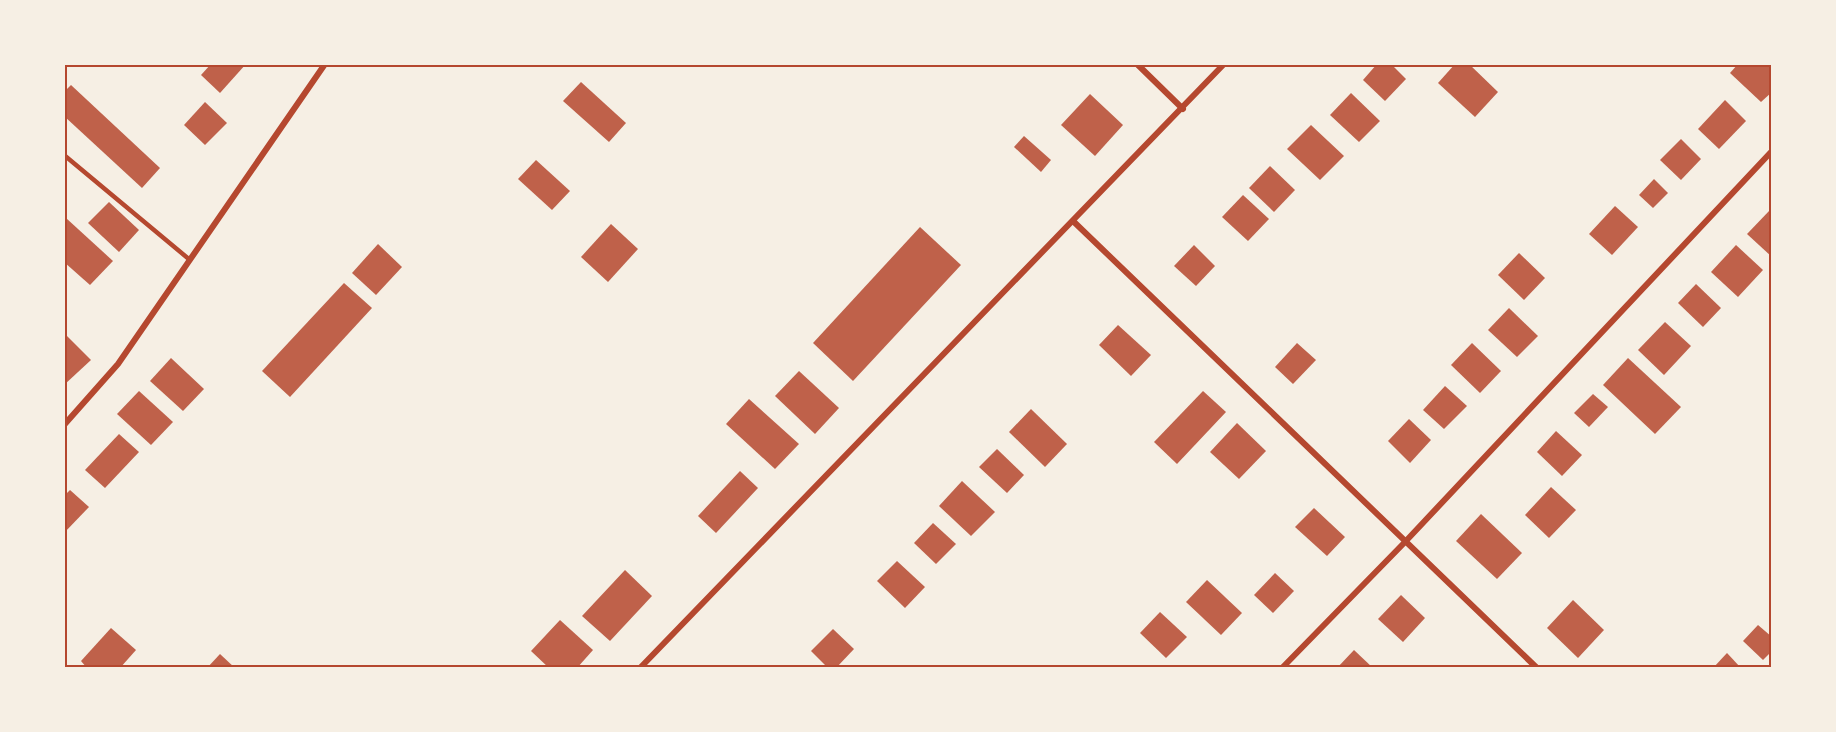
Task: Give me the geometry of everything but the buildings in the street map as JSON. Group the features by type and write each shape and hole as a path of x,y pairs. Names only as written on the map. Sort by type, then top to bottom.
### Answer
{"street":[{"path":"64,425 118,364 325,64"},
{"path":"1137,64 1182,109"},
{"path":"640,668 1224,64"},
{"path":"1281,668 1406,542 1772,151"},
{"path":"1073,221 1537,668"}],"lane":[{"path":"64,155 190,260"}]}
